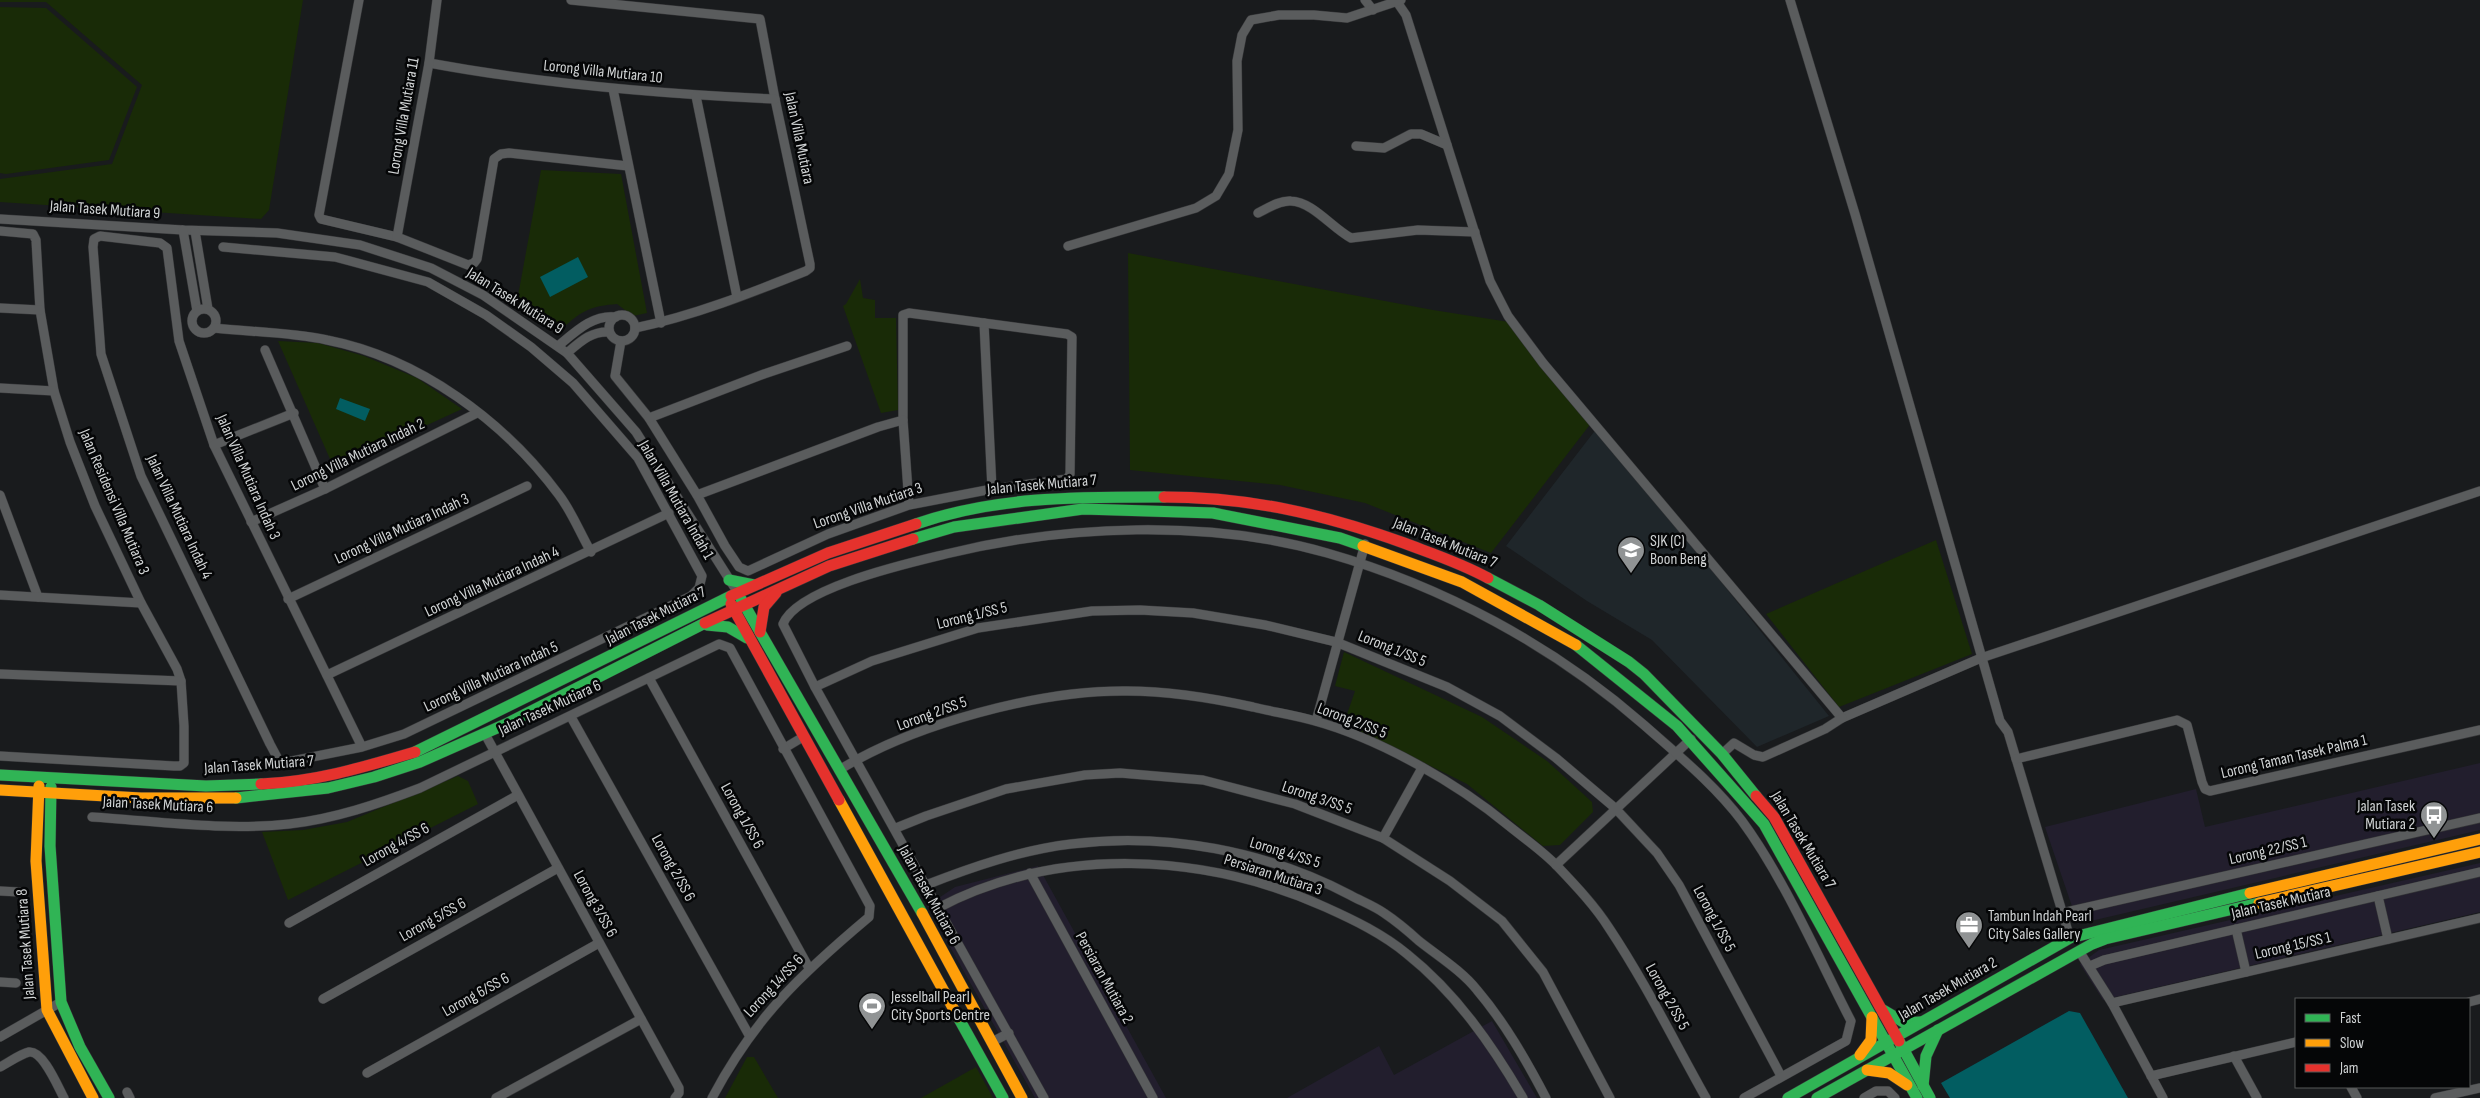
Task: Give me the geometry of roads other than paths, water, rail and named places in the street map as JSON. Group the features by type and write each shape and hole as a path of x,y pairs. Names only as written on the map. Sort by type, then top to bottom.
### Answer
{"street":[{"path":"359,0 319,215 324,221 397,237 436,250 464,264 474,263 477,258 494,159 497,156 509,153 628,166"},
{"name":"Lorong Villa Mutiara 11","path":"397,237 429,64 437,0"},
{"name":"Jalan Villa Mutiara","path":"571,0 760,19 774,99 810,268 736,297 661,323 635,328"},
{"path":"1365,0 1373,10"},
{"path":"1790,0 1855,214 1981,658 2000,721 2008,732 2070,938"},
{"path":"1068,246 1196,208 1216,196 1229,174 1238,130 1237,61 1242,35 1251,20 1279,15 1314,15 1348,18 1399,1 1406,15 1490,281 1508,316 1529,346 1842,718"},
{"name":"Lorong Villa Mutiara 10","path":"429,64 613,89 696,96 774,99"},
{"path":"613,89 661,323"},
{"path":"696,96 736,297"},
{"path":"1356,146 1384,148 1411,134 1422,134 1447,145"},
{"path":"1258,213 1278,204 1291,201 1307,206 1351,238 1418,230 1475,232"},
{"name":"Jalan Tasek Mutiara 9","path":"0,219 195,231 278,233 360,245 431,268 483,295 567,353 636,432 679,497 726,579 733,596"},
{"path":"183,230 197,311"},
{"name":"Jalan Residensi Villa Mutiara 3","path":"0,231 33,234 36,240 40,310 54,391 70,442 95,506 141,603 174,663 181,681 184,763 180,766 0,756"},
{"path":"195,231 208,309 216,317 214,328"},
{"name":"Jalan Villa Mutiara Indah 3","path":"94,240 100,236 132,239 160,243 167,248 178,341 214,444 288,599 362,747"},
{"name":"Jalan Villa Mutiara Indah 4","path":"94,240 101,354 141,476 270,744 278,760 282,763"},
{"name":"Jalan Villa Mutiara Indah 1","path":"223,247 335,256 428,282 486,315 531,347 579,390 638,458 702,576 699,588"},
{"path":"0,308 40,310"},
{"path":"208,309 197,311 192,317 192,324 196,330 204,333 214,328 326,340 371,351 432,380 477,413 514,445 543,476 560,497 591,552"},
{"path":"909,505 903,420 903,315 909,313 984,323 992,489"},
{"path":"558,346 592,320 602,317 616,317 628,317 635,328 629,339 621,341 614,339 609,332 610,322 616,317"},
{"name":"Lorong Villa Mutiara 3","path":"698,495 725,546 739,567 748,571 828,534 909,505 992,489 1061,481 1070,474 1072,337 1067,334 984,323"},
{"path":"178,329 192,324"},
{"path":"567,353 599,331 609,332"},
{"path":"621,341 615,376 649,418 698,495 878,427 903,420"},
{"path":"649,418 764,374 847,346"},
{"path":"265,350 294,413 324,489"},
{"path":"0,388 54,391"},
{"path":"214,444 294,413"},
{"name":"Lorong Villa Mutiara Indah 2","path":"252,522 324,489 477,413"},
{"name":"Lorong Villa Mutiara Indah 3","path":"288,599 527,486"},
{"path":"1722,754 1734,742 1754,755 1763,757 1842,718 1981,658 2480,491"},
{"path":"0,495 38,597"},
{"name":"Jalan Tasek Mutiara 7","path":"0,775 206,786 295,783 375,765 424,749 757,585 860,541 935,517 1003,504 1057,497 1123,495 1198,496 1282,508 1364,529 1462,564 1539,605 1629,662 1722,754 1774,817 1918,1092 1930,1098"},
{"name":"Jalan Tasek Mutiara 7","path":"739,608 828,566 896,541 1025,514 1075,509 1146,508 1255,518 1308,528 1365,544 1489,592 1533,616 1619,674 1691,739 1744,797 1764,824 1877,1012"},
{"name":"Lorong Villa Mutiara Indah 4","path":"326,676 591,552 669,513"},
{"path":"1044,1098 938,908 896,828 815,687 783,624 790,611 818,594 889,568 958,551 1030,538 1122,530 1170,530 1273,542 1325,552 1361,564 1478,612 1529,641 1614,699 1718,794 1742,821 1778,880 1851,1020 1846,1041 1744,1098"},
{"path":"1316,721 1336,642 1361,564 1365,544"},
{"path":"712,606 721,596 726,579 741,584 757,585"},
{"path":"760,632 764,608 768,600 784,587"},
{"name":"Lorong Villa Mutiara Indah 5","path":"282,763 362,747 404,734 692,596 699,588"},
{"path":"0,594 141,603"},
{"name":"Jalan Tasek Mutiara 6","path":"733,596 752,642 1003,1098"},
{"name":"Jalan Tasek Mutiara 6","path":"249,799 297,794 377,776 420,762 485,734 739,608"},
{"name":"Jalan Tasek Mutiara 6","path":"739,608 760,632 912,895 1022,1098"},
{"name":"Lorong 1/SS 5","path":"815,687 872,661 978,628 1092,610 1193,613 1265,625 1336,642 1447,687 1500,716 1556,758 1615,808 1656,853 1679,886 1782,1076"},
{"path":"704,625 727,626 740,632 752,642"},
{"name":"Jalan Tasek Mutiara 6","path":"92,817 243,826 289,824 377,805 420,788 720,644 730,648 783,749 870,906"},
{"path":"0,674 181,681"},
{"name":"Lorong 1/SS 6","path":"649,678 809,968"},
{"name":"Lorong 2/SS 5","path":"839,770 856,759 922,731 973,714 1010,705 1085,693 1126,690 1164,692 1221,700 1316,721 1374,744 1461,790 1556,865 1608,926 1706,1098"},
{"name":"Lorong 2/SS 6","path":"571,717 749,1035"},
{"name":"Lorong Taman Tasek Palma 1","path":"2016,759 2177,720 2187,725 2202,782 2205,789 2210,791 2480,730"},
{"name":"Lorong 3/SS 6","path":"485,734 679,1088 679,1093 675,1098"},
{"path":"783,749 804,737"},
{"path":"1556,865 1691,739"},
{"path":"1383,838 1422,768"},
{"name":"Lorong 3/SS 5","path":"896,828 1006,789 1056,779 1120,773 1203,780 1295,804 1383,838 1477,901 1502,921 1543,972 1610,1098"},
{"name":"Jalan Tasek Mutiara 8","path":"39,777 36,861 47,1010 93,1098"},
{"name":"Jalan Tasek Mutiara 8","path":"52,778 50,794 50,846 61,1002 80,1048 109,1098"},
{"name":"Jalan Tasek Mutiara 7","path":"0,790 50,794 249,799"},
{"name":"Lorong 4/SS 6","path":"289,923 518,795"},
{"name":"Lorong 22/SS 1","path":"2062,913 2480,818"},
{"name":"Jalan Tasek Mutiara 2","path":"1788,1098 2070,938 2082,933 2480,839"},
{"name":"Lorong 4/SS 5","path":"926,885 956,873 1021,854 1071,844 1130,841 1198,845 1256,858 1318,878 1383,912 1476,988 1527,1061 1546,1098"},
{"name":"Jalan Tasek Mutiara 2","path":"1817,1098 2079,951 2105,939 2480,852"},
{"name":"Persiaran Mutiara 3","path":"938,908 983,887 1030,873 1080,866 1136,863 1193,867 1239,876 1299,895 1362,924 1408,954 1456,1001 1482,1033 1523,1098"},
{"name":"Lorong 5/SS 6","path":"323,999 558,868"},
{"name":"Jalan Tasek Mutiara","path":"2090,966 2104,960 2480,872"},
{"name":"Persiaran Mutiara 2","path":"1030,873 1153,1098"},
{"path":"0,891 19,892"},
{"path":"2378,896 2388,939"},
{"name":"Lorong 14/SS 6","path":"712,1098 749,1035 780,998 809,968 869,917 870,906"},
{"name":"Lorong 15/SS 1","path":"2112,1003 2480,918"},
{"path":"2236,929 2246,972"},
{"name":"Lorong 6/SS 6","path":"367,1073 599,944"},
{"path":"2079,951 2112,1003 2163,1098"},
{"path":"0,982 16,983"},
{"path":"0,1037 61,1002"},
{"path":"1854,1061 1871,1040 1877,1012 1900,1022 1912,1024 1930,1018"},
{"path":"496,1098 641,1019"},
{"path":"1866,1070 1884,1071 1894,1074 1918,1092 1929,1044 1939,1029"},
{"path":"992,1042 1009,1033"},
{"path":"2151,1076 2295,1042"},
{"path":"0,1067 28,1052 36,1053 42,1058 64,1098"},
{"path":"2234,1056 2258,1098"},
{"path":"2435,1098 2480,1088"},
{"path":"1864,1098 1882,1090 1888,1091 1894,1098"}],"water":[{"path":"578,257 588,277 550,297 540,277"},
{"path":"340,398 370,409 365,421 336,409"},
{"path":"2069,1011 2080,1013 2128,1098 1950,1098 1941,1083"}],"place":[{"name":"SJK (C) Boon Beng","path":"1631,574"},
{"name":"Jalan Tasek Mutiara 2","path":"2434,839"},
{"name":"Tambun Indah Pearl City Sales Gallery","path":"1969,949"},
{"name":"Jesselball Pearl City Sports Centre","path":"872,1030"}]}
